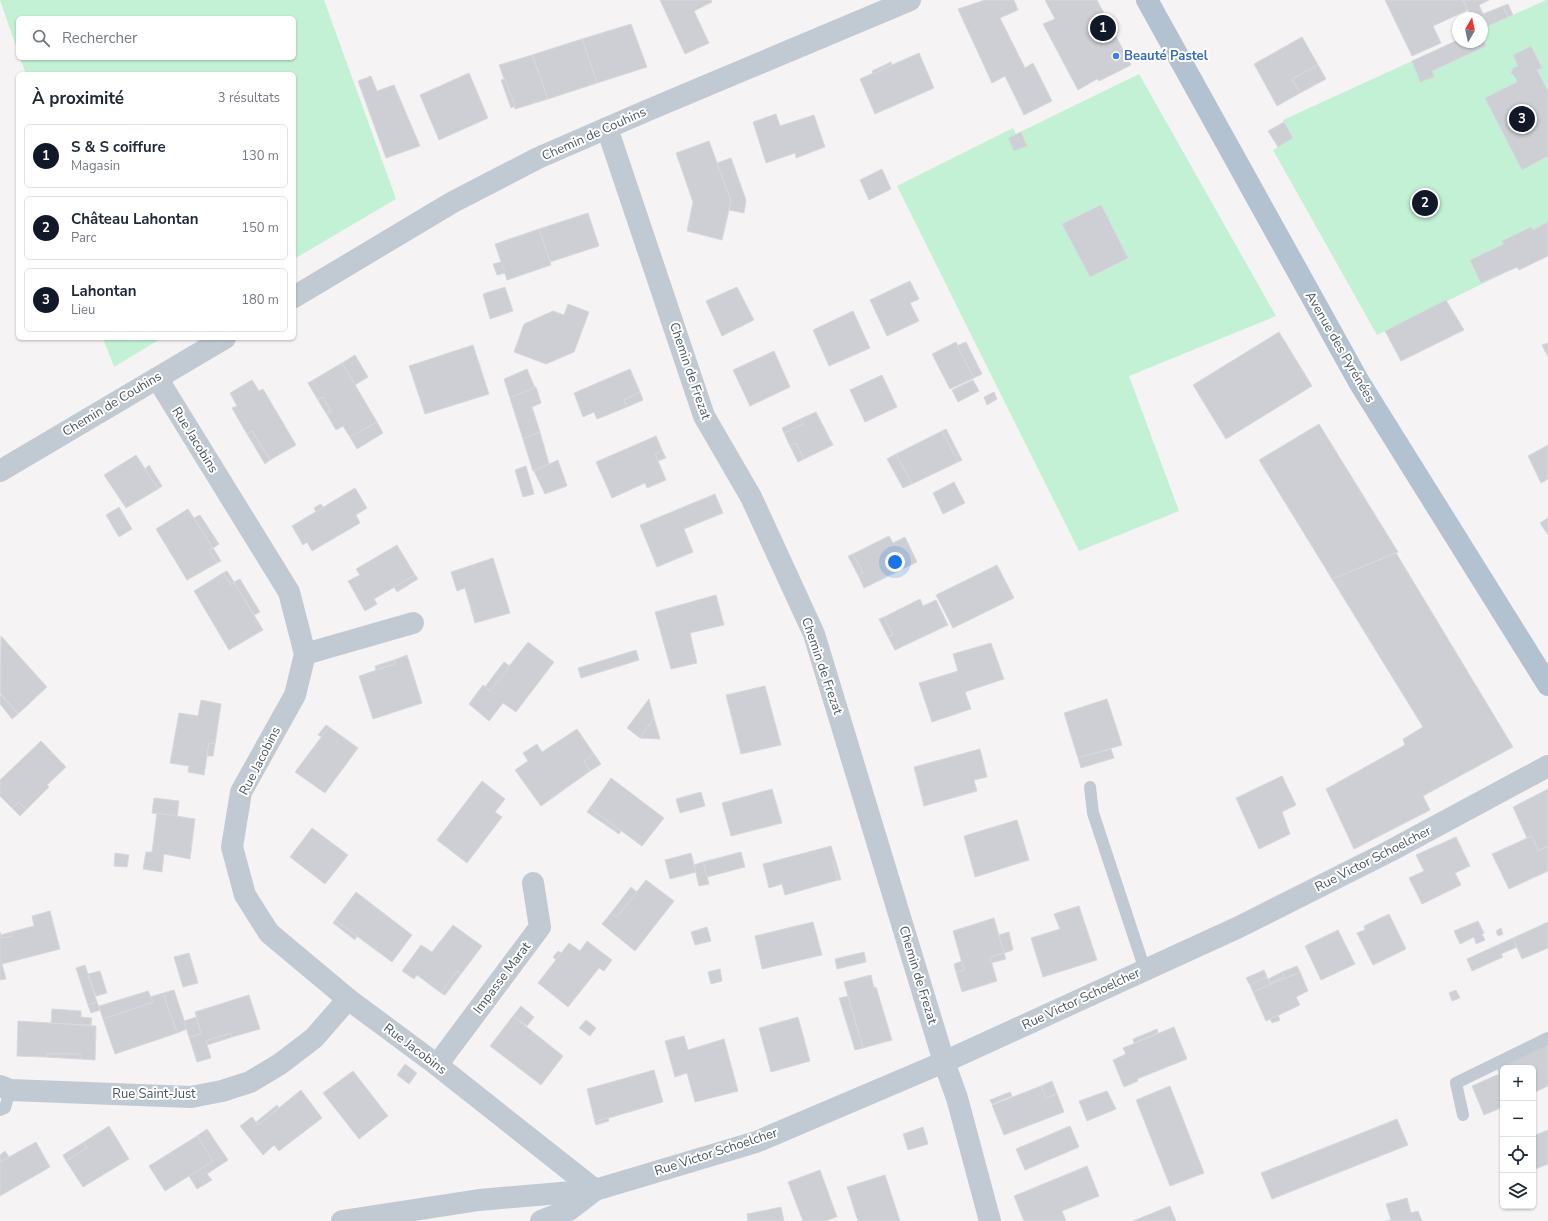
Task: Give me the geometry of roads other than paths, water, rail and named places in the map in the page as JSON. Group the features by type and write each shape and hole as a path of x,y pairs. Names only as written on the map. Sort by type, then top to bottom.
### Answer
{"main road":[{"name":"Avenue des Pyrénées","path":"1147,0 1359,382 1548,685"}],"street":[{"name":"Chemin de Couhins","path":"296,296 453,202 538,158 910,0"},
{"name":"Chemin de Frezat","path":"607,128 704,416 751,497 814,634 944,1062 957,1098 990,1221"},
{"name":"Chemin de Couhins","path":"0,471 222,340"},
{"name":"Rue Jacobins","path":"157,378 289,592 305,654 295,695 241,792 232,847 246,895 269,933 348,999 437,1065 595,1190"},
{"path":"305,654 413,623"},
{"name":"Rue Victor Schoelcher","path":"342,1221 479,1200 595,1190 756,1142 944,1062 1245,924 1390,851 1548,766"},
{"name":"Impasse Marat","path":"437,1065 540,927 533,883"},
{"name":"Rue Saint-Just","path":"5,1088 191,1096 222,1091 250,1082 280,1064 314,1038 348,999"},
{"name":"Rue Victor Schoelcher","path":"541,1221 569,1210 595,1190"}],"lane":[{"path":"1090,787 1094,813 1145,970"},
{"path":"1463,1115 1456,1083 1548,1038"},
{"path":"0,1110 5,1108 5,1088"}],"place":[{"name":"S & S coiffure","path":"1103,28"},
{"name":"Beauté Pastel","path":"1116,56"},
{"name":"Lahontan","path":"1522,119"},
{"name":"Château Lahontan","path":"1425,203"}]}
